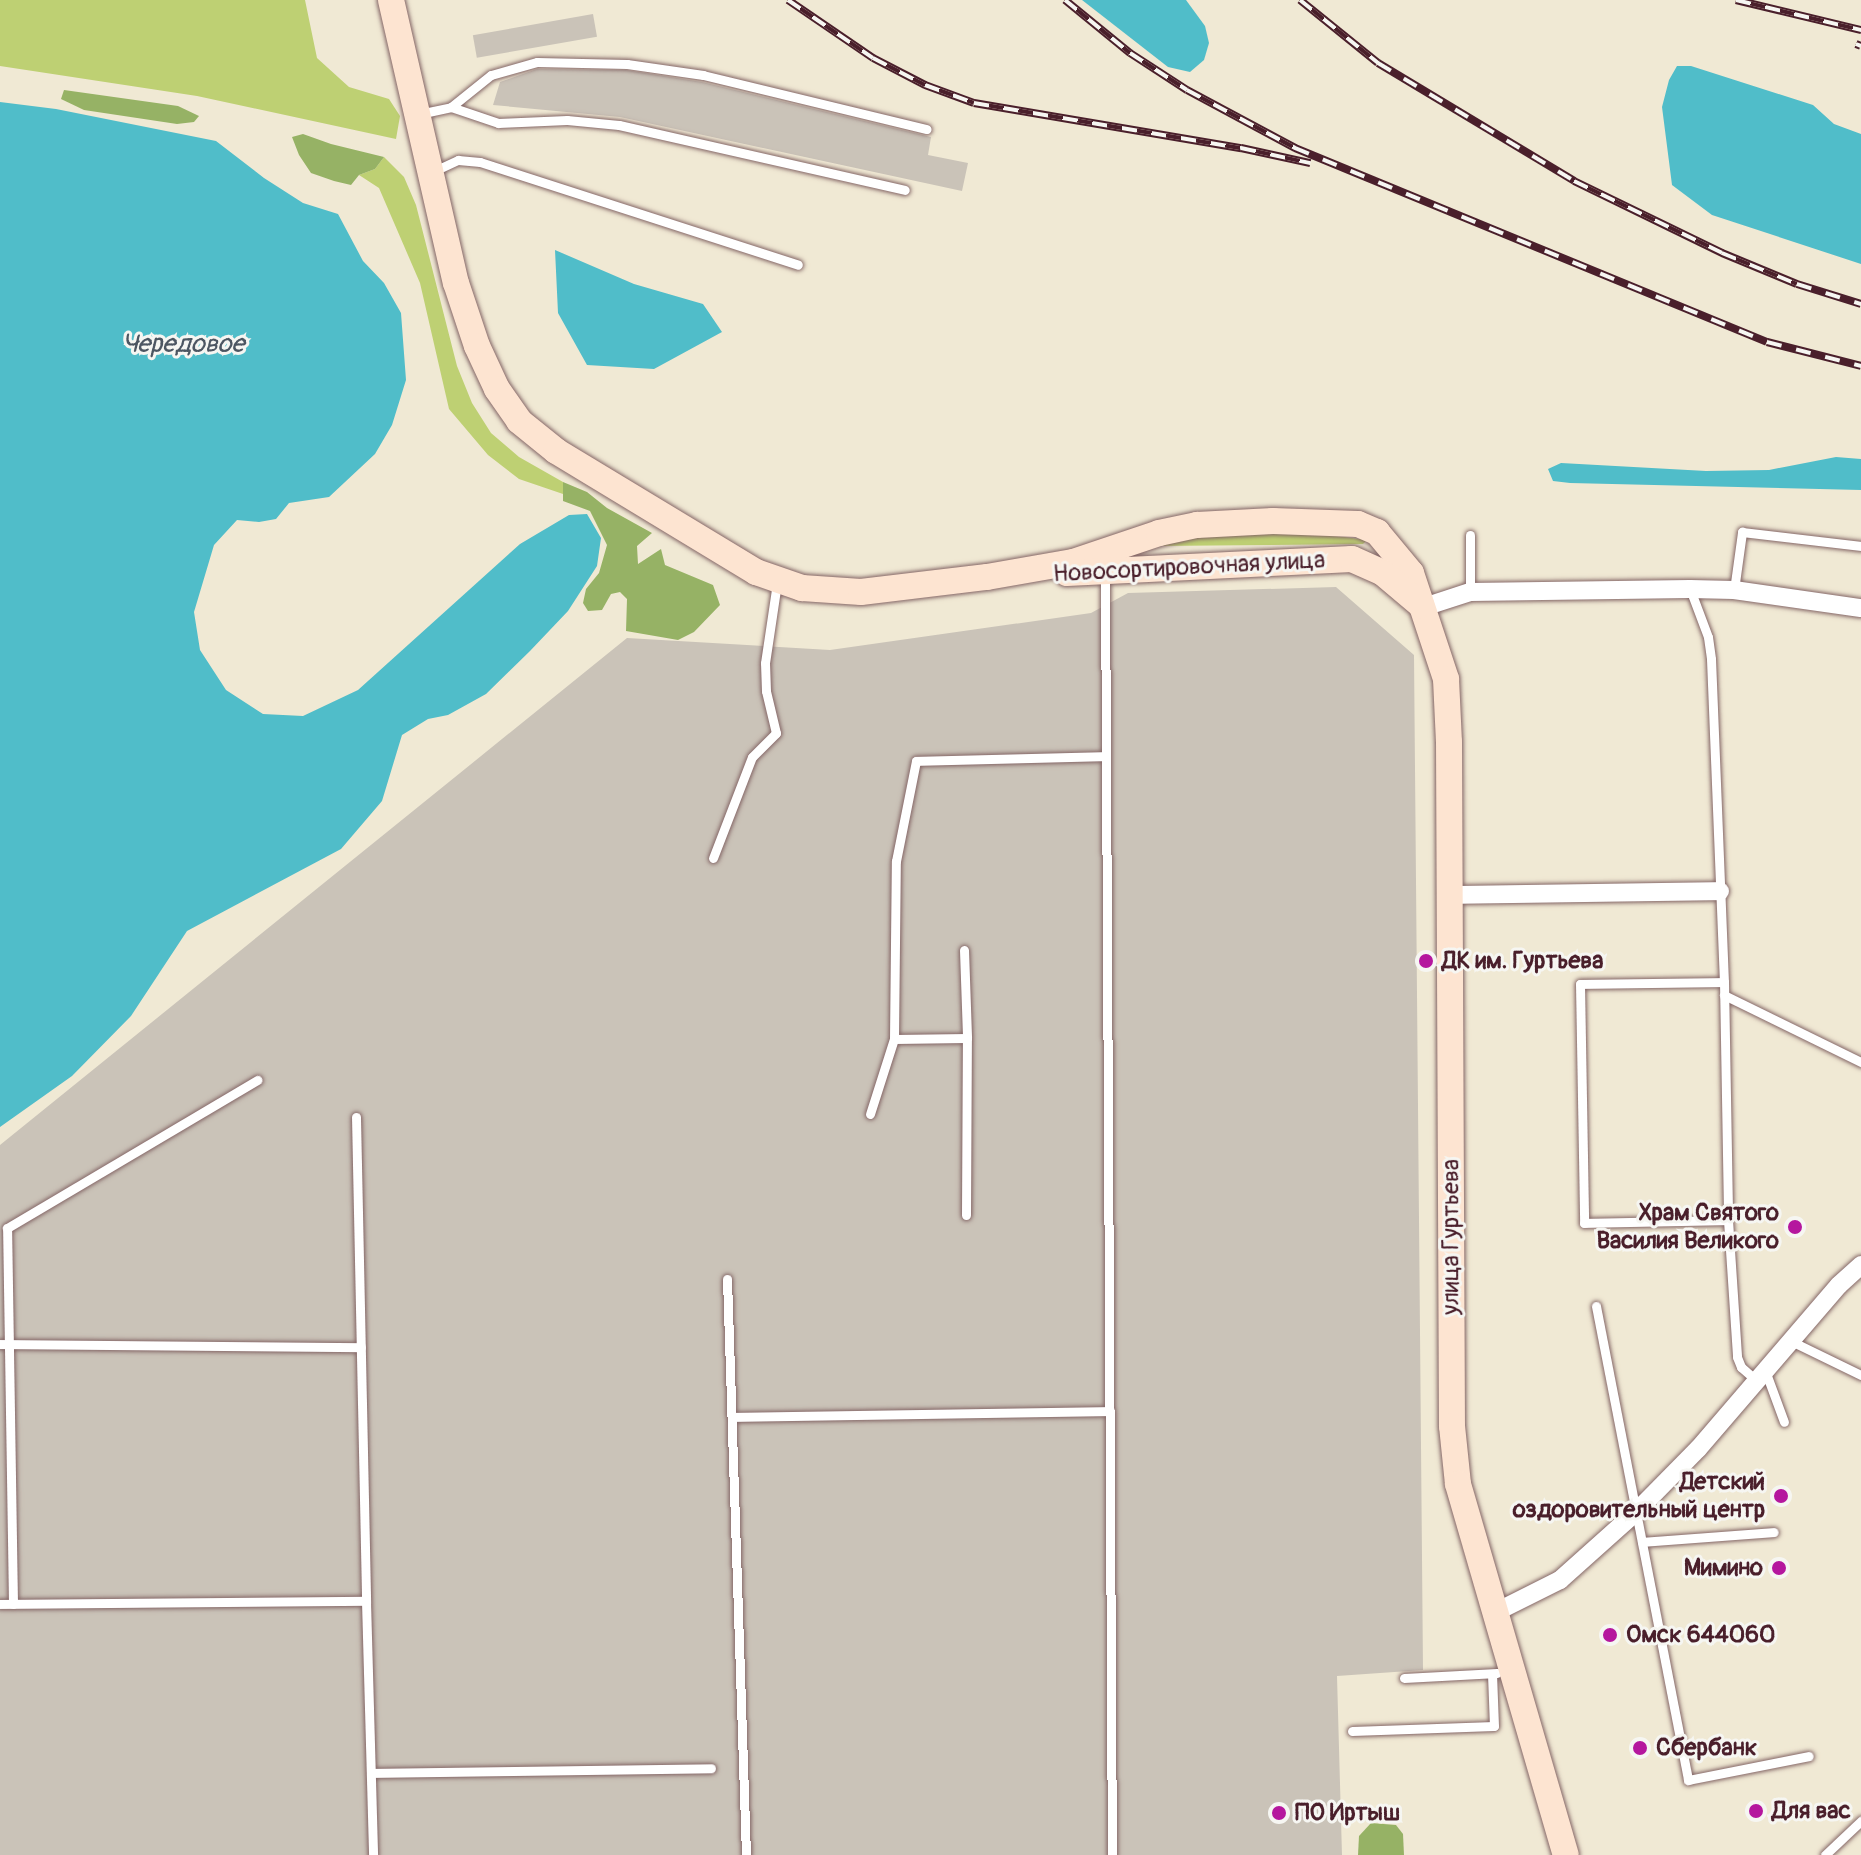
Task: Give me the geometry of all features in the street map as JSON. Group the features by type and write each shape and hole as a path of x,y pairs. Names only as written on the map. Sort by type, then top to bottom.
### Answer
{"main road":[{"name":"Новосортировочная улица","path":"391,0 456,283 477,346 497,389 519,421 556,451 746,566 802,588 861,592 987,577 1073,562 1159,533 1197,525 1273,521 1358,524 1377,532 1392,546 1411,573 1424,607"},
{"name":"Новосортировочная улица","path":"987,577 1352,559 1383,573 1424,607"},
{"name":"улица Гуртьева","path":"1424,607 1446,679 1451,792 1452,1426 1458,1484 1494,1613 1502,1672 1566,1855"}],"street":[{"path":"1424,607 1470,592 1690,589 1734,590 1861,608"},
{"path":"1450,895 1720,891"},
{"path":"1494,1613 1560,1580 1636,1512 1762,1377 1839,1285 1861,1265"}],"lane":[{"path":"415,115 451,107 491,75 537,62 627,64 703,75 927,129"},
{"path":"451,107 498,123 567,120 619,125 905,190"},
{"path":"432,172 458,160 480,162 798,265"},
{"path":"1734,590 1742,532 1861,546"},
{"path":"1470,535 1470,592"},
{"path":"1105,572 1112,1855"},
{"path":"713,858 752,757 776,733 766,691 765,663 777,580"},
{"path":"1690,589 1708,637 1711,659 1724,982 1728,1220 1737,1357 1741,1367 1762,1377 1784,1422"},
{"path":"870,1114 894,1039 896,861 916,761 1106,756"},
{"path":"964,950 966,1215"},
{"path":"1724,982 1580,984 1584,1223 1728,1220"},
{"path":"1724,995 1861,1062"},
{"path":"894,1039 967,1038"},
{"path":"13,1604 4,1343 7,1228 257,1080"},
{"path":"356,1117 373,1855"},
{"path":"727,1279 746,1855"},
{"path":"1596,1306 1688,1780 1809,1756"},
{"path":"1793,1342 1861,1375"},
{"path":"4,1343 361,1347"},
{"path":"732,1417 1110,1411"},
{"path":"1642,1542 1774,1532"},
{"path":"0,1604 366,1601"},
{"path":"1352,1731 1494,1726 1502,1672 1404,1678"},
{"path":"371,1773 711,1768"},
{"path":"1825,1855 1861,1821"}],"shaded area":[{"path":"593,14 597,37 477,58 473,35"},
{"path":"537,69 626,70 702,82 931,137 928,155 968,163 962,191 620,117 493,105 500,82"},
{"path":"1336,587 1414,655 1423,1670 1337,1676 1342,1855 0,1855 0,1145 627,638 830,650 1091,613 1128,593"}],"green space":[{"path":"0,0 305,0 317,58 349,87 389,99 400,116 396,139 197,96 0,66"},
{"path":"64,90 178,106 199,116 194,122 177,124 84,110 61,99"},
{"path":"303,134 384,157 375,169 359,175 351,185 334,181 311,173 299,155 292,137"},
{"path":"384,157 404,177 416,205 457,366 472,403 491,433 519,457 563,482 563,494 519,479 488,455 449,409 420,283 379,188 359,175 375,169"},
{"path":"563,482 587,492 607,508 652,533 637,546 638,564 661,549 665,565 713,585 720,605 694,632 678,640 626,631 627,599 620,592 611,594 602,610 588,611 583,603 586,589 599,573 607,545 590,511 563,501"},
{"path":"1307,532 1367,540 1363,544 1155,546 1160,539"},
{"path":"1371,1823 1396,1825 1403,1834 1404,1855 1358,1855 1359,1836"}],"water":[{"path":"1082,0 1186,0 1205,26 1209,43 1204,60 1190,72 1168,67"},
{"path":"1677,66 1691,66 1813,105 1834,124 1861,134 1861,264 1712,215 1672,185 1662,107 1669,80"},
{"name":"Чередовое","path":"0,102 56,109 216,141 303,203 338,214 363,261 384,283 401,313 406,380 392,425 375,454 329,497 289,503 276,519 259,522 237,520 214,545 194,612 200,650 226,690 263,714 303,716 358,690 520,544 569,515 587,514 601,538 597,566 568,611 530,651 486,694 448,715 428,719 402,735 382,801 341,849 187,931 131,1016 72,1076 0,1127"},
{"path":"555,250 634,284 703,304 722,332 654,369 587,365 558,313"},
{"path":"1836,457 1861,459 1861,490 1570,483 1553,481 1548,469 1561,463 1706,471 1769,470"}],"railway":[{"path":"788,0 873,58 925,85 974,103 1241,148 1310,163"},
{"path":"1065,0 1130,53 1187,90 1295,148 1767,342 1861,366"},
{"path":"1300,0 1378,63 1574,181 1722,253 1797,284 1861,304"},
{"path":"1736,0 1861,30"},
{"path":"1856,44 1861,46"}],"place":[{"name":"ДК им. Гуртьева","path":"1426,961"},
{"name":"Храм Святого Василия Великого","path":"1795,1227"},
{"name":"Детский оздоровительный центр","path":"1781,1496"},
{"name":"Мимино","path":"1779,1568"},
{"name":"Омск 644060","path":"1610,1635"},
{"name":"Сбербанк","path":"1640,1748"},
{"name":"Для вас","path":"1756,1811"},
{"name":"ПО Иртыш","path":"1279,1813"}]}
